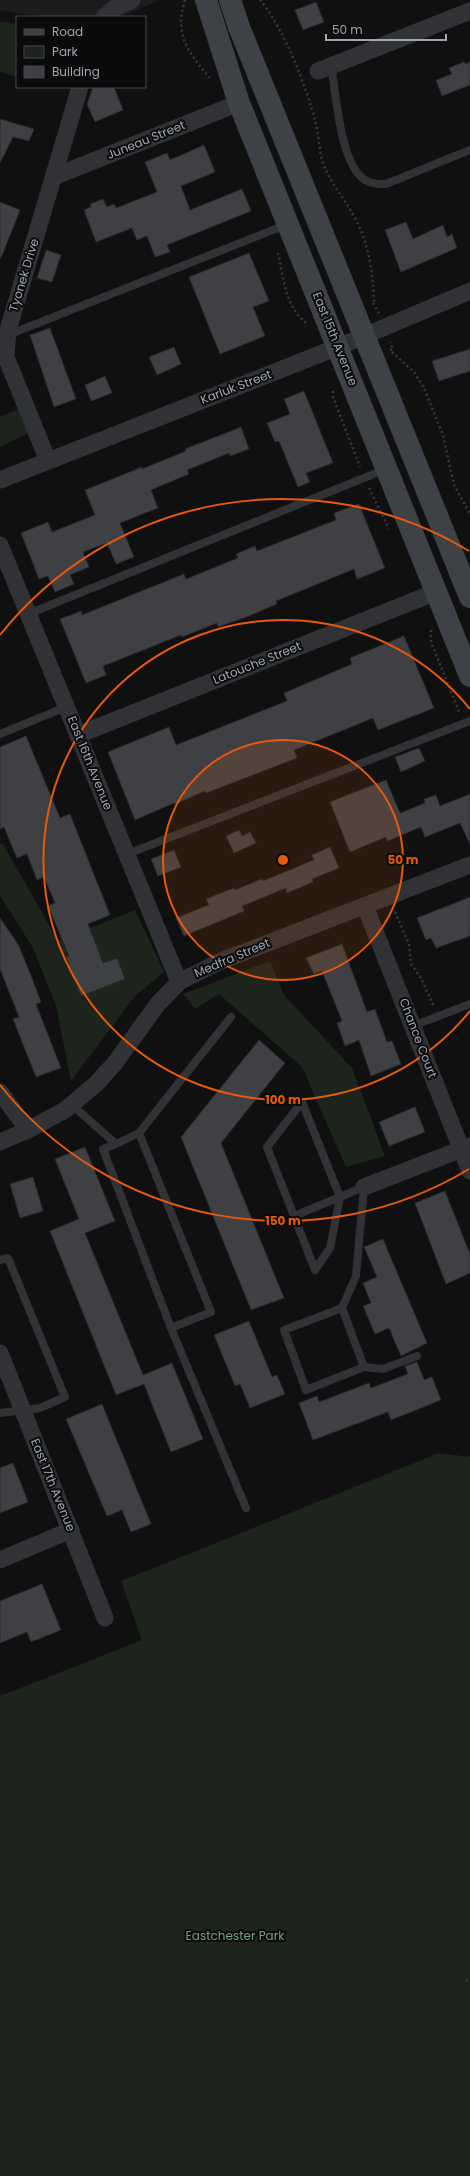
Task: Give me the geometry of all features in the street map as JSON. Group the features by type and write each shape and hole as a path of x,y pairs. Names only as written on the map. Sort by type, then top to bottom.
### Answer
{"main road":[{"name":"East 15th Avenue","path":"206,0 239,102 470,676"},
{"path":"230,0 239,27 470,597"}],"street":[{"path":"105,16 114,8 132,0"},
{"path":"324,68 470,10"},
{"name":"Tyonek Drive","path":"48,461 6,357 8,335 80,88"},
{"name":"Juneau Street","path":"53,177 239,102"},
{"name":"Karluk Street","path":"0,480 338,347 470,291"},
{"name":"East 16th Avenue","path":"0,545 179,982"},
{"name":"Latouche Street","path":"78,735 436,592"},
{"name":"Medfra Street","path":"0,1142 28,1130 72,1105 96,1084 110,1068 157,1005 179,982 221,961 470,865"},
{"name":"Chance Court","path":"366,906 413,1026 466,1148 470,1171"},
{"path":"0,1092 28,1130"},
{"path":"364,1187 466,1148"},
{"name":"East 17th Avenue","path":"0,1353 105,1618"},
{"path":"0,1560 71,1530"}],"lane":[{"path":"324,68 350,162 364,179 375,184 386,184 470,150"},
{"path":"8,335 288,224"},
{"path":"28,614 387,468"},
{"path":"0,734 66,707"},
{"path":"127,854 467,722"},
{"path":"413,1026 470,1004"},
{"path":"231,1017 139,1134 103,1149 171,1328 246,1508"},
{"path":"302,1102 340,1197 330,1248 315,1270 294,1216 267,1147 302,1102"},
{"path":"72,1105 116,1144"},
{"path":"139,1134 211,1312 171,1328"},
{"path":"294,1216 364,1187 356,1276 342,1308 364,1367"},
{"path":"0,1260 8,1258 65,1397 40,1408 0,1413"},
{"path":"342,1308 284,1330 306,1390 364,1367 383,1369 417,1356"}],"path":[{"path":"185,0 181,13 182,34 188,50 214,83"},
{"path":"260,0 284,40 308,98 316,124 322,158 328,174 335,189 354,216 365,238 373,280 374,302"},
{"path":"392,352 414,372 424,388 443,435 454,485 470,514"},
{"path":"431,628 430,642 467,722"},
{"path":"393,908 409,944 411,964 421,978 438,1017"},
{"path":"466,1981 470,1980"}],"shaded area":[{"path":"0,0 161,0 122,16 35,16 0,10"}],"green space":[{"path":"0,22 16,24 16,77 0,72"},
{"path":"18,409 30,432 0,447 0,417"},
{"path":"0,844 3,844 58,941 135,910 164,972 135,996 71,1081 56,1005 33,948 0,896"},
{"path":"270,961 284,995 352,1068 385,1156 346,1167 302,1067 219,994 195,1009 183,994"},
{"name":"Eastchester Park","path":"439,1453 470,1457 470,2176 0,2176 0,1696 142,1640 121,1581"}],"building":[{"path":"316,2 324,22 303,30 295,10"},
{"path":"464,62 465,64 470,62 470,85 442,96 436,80 452,74 449,68"},
{"path":"93,88 114,88 123,110 95,122 87,104"},
{"path":"0,119 34,129 29,141 13,137 0,163"},
{"path":"204,145 215,172 181,186 190,210 242,189 251,211 167,245 170,252 155,257 147,236 137,240 132,228 96,242 84,210 91,207 90,204 103,199 107,207 114,204 116,208 157,192 145,162 167,153 170,160"},
{"path":"0,202 20,210 1,258 0,258"},
{"path":"406,222 413,239 443,225 447,237 452,234 457,248 401,272 385,230"},
{"path":"46,250 61,255 52,282 37,278"},
{"path":"249,253 269,301 253,307 265,336 220,354 189,277"},
{"path":"50,328 76,399 54,407 30,335"},
{"path":"174,347 181,364 157,375 149,357"},
{"path":"470,349 470,371 439,381 432,361"},
{"path":"105,376 112,393 91,401 85,385"},
{"path":"304,391 333,463 306,473 310,482 298,487 279,441 275,442 267,423 290,414 284,399"},
{"path":"241,427 249,449 230,456 229,453 187,470 189,474 151,490 158,508 120,523 134,557 116,564 107,543 83,552 89,567 70,575 74,584 55,592 48,576 39,579 21,533 48,522 52,532 95,515 85,490 142,467 142,469 186,451 185,449"},
{"path":"359,504 385,568 357,579 354,569 276,601 277,604 249,616 218,627 217,623 182,637 181,635 103,666 106,675 86,683 60,619 81,611 82,615 184,574 186,579 238,558 236,554 255,546 257,551 336,520 334,513"},
{"path":"404,636 434,708 378,730 373,718 294,750 297,758 206,793 205,791 135,820 108,752 169,727 176,745 287,701 284,693 352,664 350,658"},
{"path":"26,736 60,818 70,814 110,915 88,924 103,963 117,958 125,979 81,996 66,957 69,956 48,906 55,903 44,877 37,880 27,854 17,858 4,827 0,829 0,747"},
{"path":"419,748 425,761 401,772 395,757"},
{"path":"386,780 400,813 425,803 424,799 436,795 440,806 470,794 470,844 460,823 425,837 421,827 387,841 386,837 350,852 330,802"},
{"path":"239,830 242,836 250,832 256,843 234,853 226,836"},
{"path":"330,847 339,868 312,879 313,882 287,893 286,888 242,906 244,911 184,936 176,918 209,905 206,899 234,888 235,890 262,879 263,881 314,860 312,855"},
{"path":"174,850 181,867 158,876 151,859"},
{"path":"470,897 470,936 436,948 431,938 426,940 417,918"},
{"path":"0,918 18,944 30,973 41,1002 36,1004 61,1068 36,1077 13,1019 19,1017 0,969"},
{"path":"342,944 367,1012 375,1009 387,1042 392,1041 401,1064 371,1076 359,1040 345,1046 337,1023 342,1021 322,971 314,974 306,958"},
{"path":"259,1040 285,1063 221,1143 284,1298 251,1310 181,1137"},
{"path":"415,1107 425,1132 389,1146 379,1122"},
{"path":"85,1147 115,1221 85,1233 143,1375 172,1363 203,1439 171,1452 144,1384 116,1395 50,1231 79,1219 55,1159"},
{"path":"33,1177 43,1211 20,1218 10,1184"},
{"path":"445,1191 470,1254 470,1273 446,1284 415,1203"},
{"path":"383,1239 427,1343 401,1356 389,1328 375,1334 363,1306 371,1303 363,1283 377,1277 364,1247"},
{"path":"249,1321 272,1377 277,1375 285,1394 250,1408 240,1384 235,1386 214,1335"},
{"path":"417,1362 424,1380 432,1377 441,1400 391,1420 388,1412 313,1440 299,1403 317,1396 319,1402 369,1383 371,1388 408,1374 405,1366"},
{"path":"102,1404 151,1524 131,1532 122,1510 107,1516 66,1419"},
{"path":"13,1463 28,1502 0,1513 0,1468"},
{"path":"42,1584 61,1630 31,1642 27,1632 0,1643 0,1601"}]}
